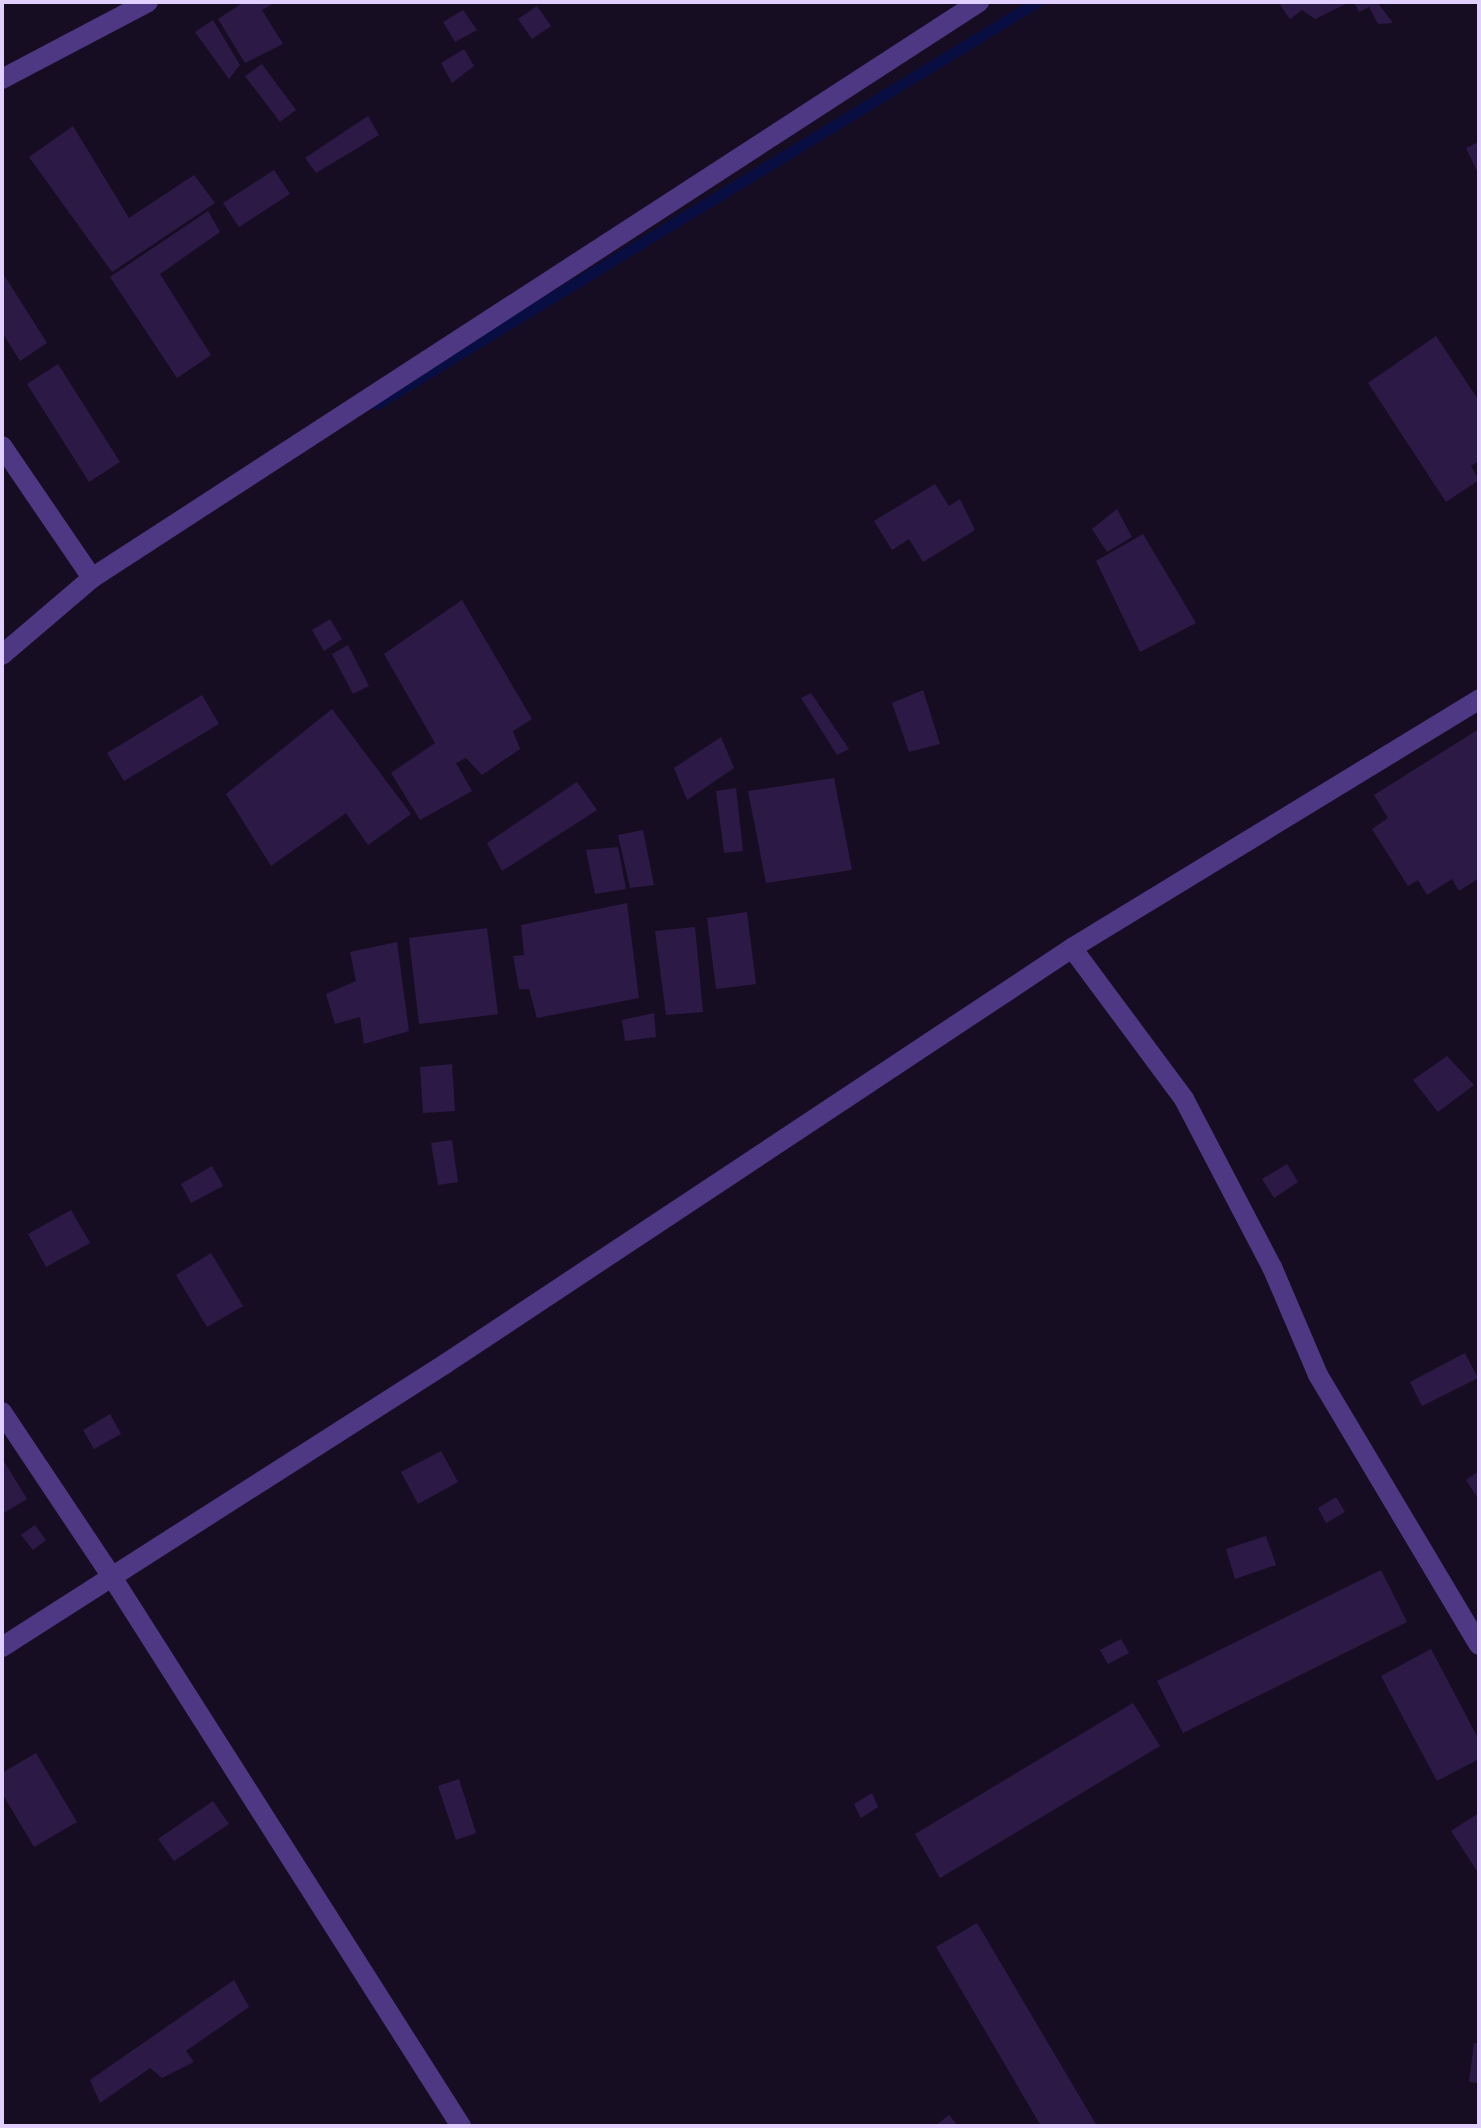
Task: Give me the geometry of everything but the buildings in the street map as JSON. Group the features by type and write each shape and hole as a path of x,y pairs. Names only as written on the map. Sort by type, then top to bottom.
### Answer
{"street":[{"path":"2,79 148,2"},
{"path":"2,655 92,578 979,2"},
{"path":"2,446 92,578"},
{"path":"2,1647 445,1364 1072,948 1479,700"},
{"path":"1072,948 1184,1099 1272,1267 1318,1375 1479,1645"},
{"path":"2,1412 112,1577 461,2126"}],"waterway":[{"path":"377,404 1037,2"}]}
